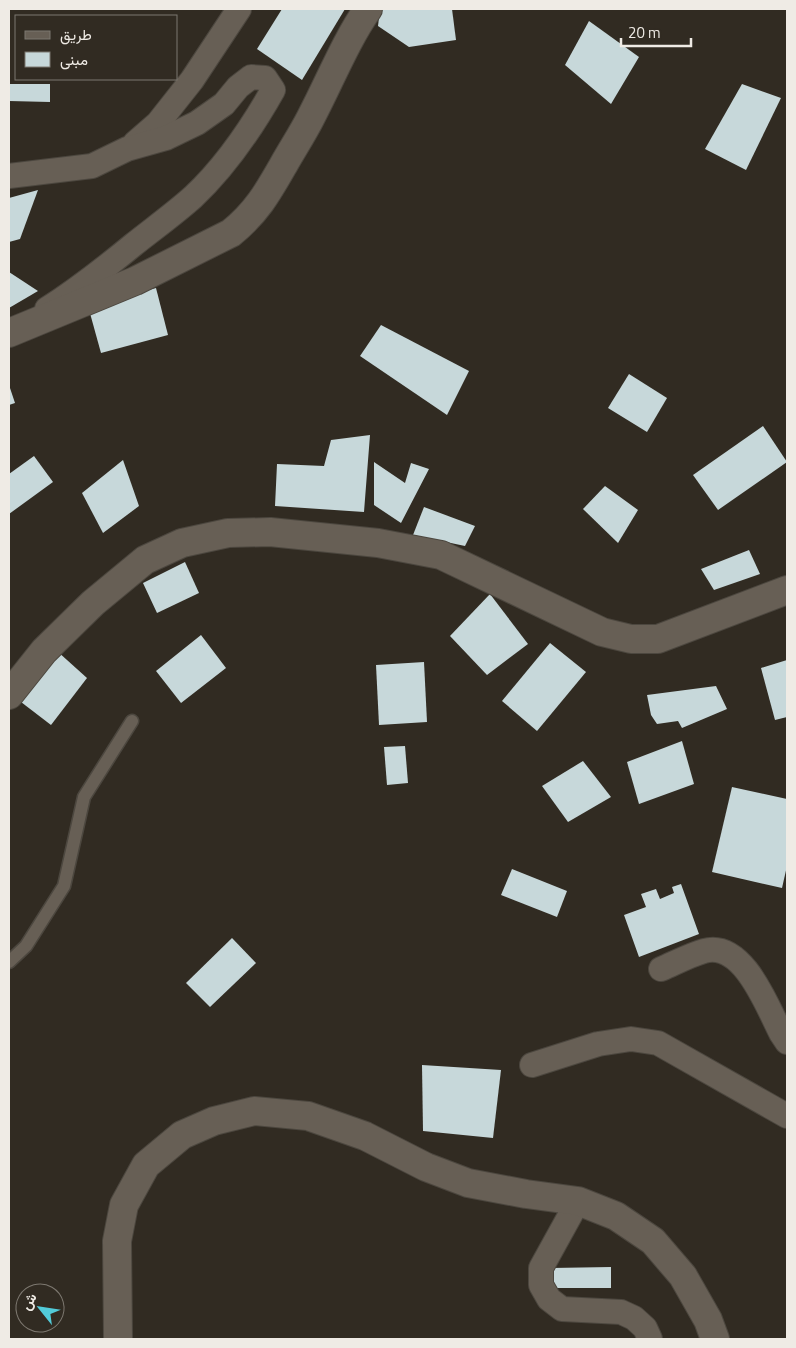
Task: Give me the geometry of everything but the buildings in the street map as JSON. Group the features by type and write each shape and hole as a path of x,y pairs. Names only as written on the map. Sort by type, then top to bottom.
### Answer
{"street":[{"path":"127,149 158,123 192,80 239,9"},
{"path":"10,332 134,282 231,232 245,222 269,191 311,118 348,41 368,9"},
{"path":"9,176 92,166 127,149 166,138 197,122 224,104 238,87 251,77 265,78 272,90 253,125 193,197 68,296 10,332"},
{"path":"9,695 44,651 93,603 145,560 182,543 228,533 270,532 378,543 441,555 602,632 631,639 658,638 787,590"},
{"path":"661,969 706,950 722,950 736,958 747,971 780,1033 787,1042"},
{"path":"532,1065 598,1044 630,1039 658,1043 787,1116"},
{"path":"118,1339 117,1241 124,1204 146,1165 182,1135 214,1121 254,1111 308,1116 365,1136 426,1167 468,1183 578,1201 616,1216 653,1241 683,1276 708,1320 715,1339"},
{"path":"578,1201 542,1268 541,1285 548,1299 562,1309 621,1312 634,1318 645,1328 650,1339"}],"lane":[{"path":"9,962 26,946 64,886 84,797 132,720"}]}
